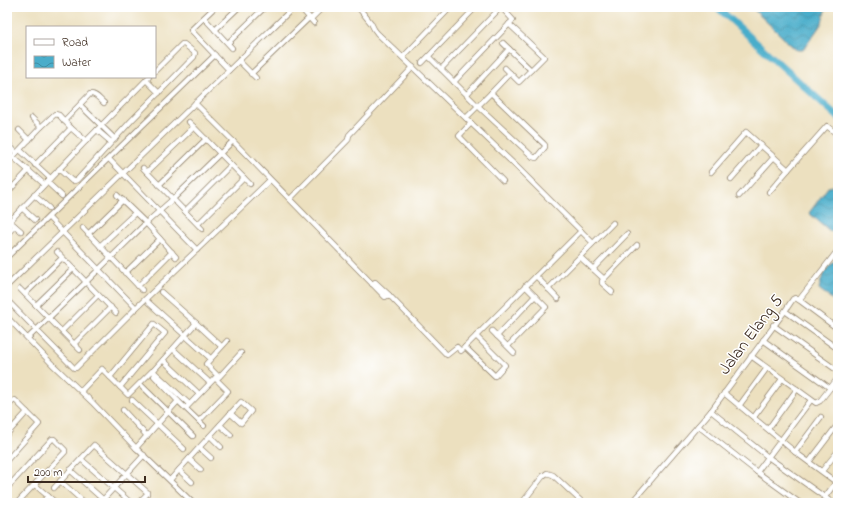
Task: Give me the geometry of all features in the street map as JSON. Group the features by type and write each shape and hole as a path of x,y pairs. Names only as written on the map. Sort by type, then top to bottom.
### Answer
{"street":[{"path":"215,7 204,18 189,29 229,70"},
{"path":"215,30 239,7"},
{"path":"228,43 265,7"},
{"path":"7,286 294,7"},
{"path":"300,7 311,20"},
{"path":"252,74 311,20 323,7"},
{"path":"358,7 374,29 517,167 593,243"},
{"path":"402,57 451,7"},
{"path":"422,63 476,7"},
{"path":"441,69 501,8 513,20 454,82"},
{"path":"204,18 232,48"},
{"path":"505,68 519,82 544,57 509,24"},
{"path":"503,43 531,70"},
{"path":"59,169 72,181 77,180 159,92 194,57 195,54 187,45 182,44 156,70"},
{"path":"467,94 509,49"},
{"path":"7,257 49,218 214,55"},
{"path":"428,57 534,158 536,157 545,146 491,93"},
{"path":"239,61 256,78"},
{"path":"290,200 348,140 349,136 413,68"},
{"path":"466,118 510,73"},
{"path":"21,231 8,220 22,208 148,78 159,92"},
{"path":"64,121 88,96 93,94 104,103"},
{"path":"195,103 372,284 385,297 389,295 447,355 457,347 461,351 581,231"},
{"path":"80,105 99,128 113,141"},
{"path":"7,163 41,126 55,114 59,115 86,141"},
{"path":"32,118 41,126"},
{"path":"189,122 250,184"},
{"path":"471,123 459,136 503,181"},
{"path":"769,192 828,126 838,135"},
{"path":"147,172 194,127"},
{"path":"35,165 71,128"},
{"path":"19,130 29,140"},
{"path":"711,172 746,132 788,170"},
{"path":"160,185 206,139"},
{"path":"28,338 233,141"},
{"path":"7,142 29,170 47,181"},
{"path":"731,179 761,146"},
{"path":"16,153 35,165 47,181 62,196"},
{"path":"739,196 774,157"},
{"path":"109,159 197,250"},
{"path":"185,211 231,165"},
{"path":"143,168 202,229"},
{"path":"7,193 29,170"},
{"path":"198,224 244,178"},
{"path":"7,300 74,368 76,368 136,308 270,180"},
{"path":"34,195 49,208"},
{"path":"118,195 146,223 176,257"},
{"path":"88,234 123,200"},
{"path":"22,208 35,220"},
{"path":"100,246 135,213"},
{"path":"49,218 136,308"},
{"path":"548,289 613,223"},
{"path":"7,234 15,226"},
{"path":"83,228 142,290"},
{"path":"593,269 627,234"},
{"path":"125,273 160,239"},
{"path":"612,292 602,283 602,281 638,245"},
{"path":"799,300 838,250"},
{"path":"57,252 116,313"},
{"path":"138,286 172,252"},
{"path":"580,257 604,279"},
{"path":"25,294 62,258"},
{"path":"36,305 73,269"},
{"path":"536,276 558,299"},
{"path":"508,346 546,307 526,286"},
{"path":"20,289 80,350"},
{"path":"162,292 220,345"},
{"path":"62,331 98,295"},
{"path":"497,336 535,296"},
{"name":"Jalan Elang 5","path":"631,503 711,411 793,299 796,298 799,300 838,329"},
{"path":"148,302 209,357"},
{"path":"74,344 111,307"},
{"path":"784,311 838,349"},
{"path":"7,317 52,364 193,503"},
{"path":"154,373 163,360 196,323"},
{"path":"110,377 154,324 165,334 120,387"},
{"path":"774,325 838,371"},
{"path":"492,331 514,353"},
{"path":"465,347 495,376 506,365 476,336"},
{"path":"763,340 830,388"},
{"path":"199,421 228,391 206,364 227,341"},
{"path":"173,349 208,381"},
{"path":"186,408 241,353"},
{"path":"751,356 816,403 820,402 838,378"},
{"path":"163,360 197,392"},
{"path":"740,406 767,368"},
{"path":"81,391 102,369 128,395 152,371 188,403"},
{"path":"154,373 178,401 204,426"},
{"path":"754,417 782,379"},
{"path":"142,386 193,436"},
{"path":"768,429 797,389"},
{"path":"724,393 795,452 837,481 825,497"},
{"path":"7,407 14,400 38,424 38,426 7,460"},
{"path":"132,400 184,449"},
{"path":"757,472 811,400"},
{"path":"136,448 178,401"},
{"path":"170,480 230,413 241,402 251,411 241,423 230,413"},
{"path":"123,410 147,436"},
{"path":"711,411 768,457 833,503"},
{"path":"7,434 26,412"},
{"path":"795,452 821,417"},
{"path":"220,425 231,435"},
{"path":"698,426 800,503"},
{"path":"810,462 835,428"},
{"path":"210,436 221,447"},
{"path":"7,488 53,439 65,450 65,452 17,503"},
{"path":"54,488 94,445 147,492 138,503"},
{"path":"200,448 211,458"},
{"path":"822,471 838,451"},
{"path":"70,470 104,502 114,488 144,455"},
{"path":"81,459 131,503"},
{"path":"189,459 201,470"},
{"path":"179,470 192,482"},
{"path":"522,503 547,473 553,475 583,503"},
{"path":"60,481 85,503"},
{"path":"35,484 56,503"},
{"path":"42,503 48,496"}],"water":[{"path":"751,7 826,7 822,23 803,50 796,50"},
{"path":"833,186 838,188 838,231 836,232 830,231 809,213 828,187"},
{"path":"838,258 838,304 819,289 826,271"}],"waterway":[{"path":"717,7 838,117"}]}
